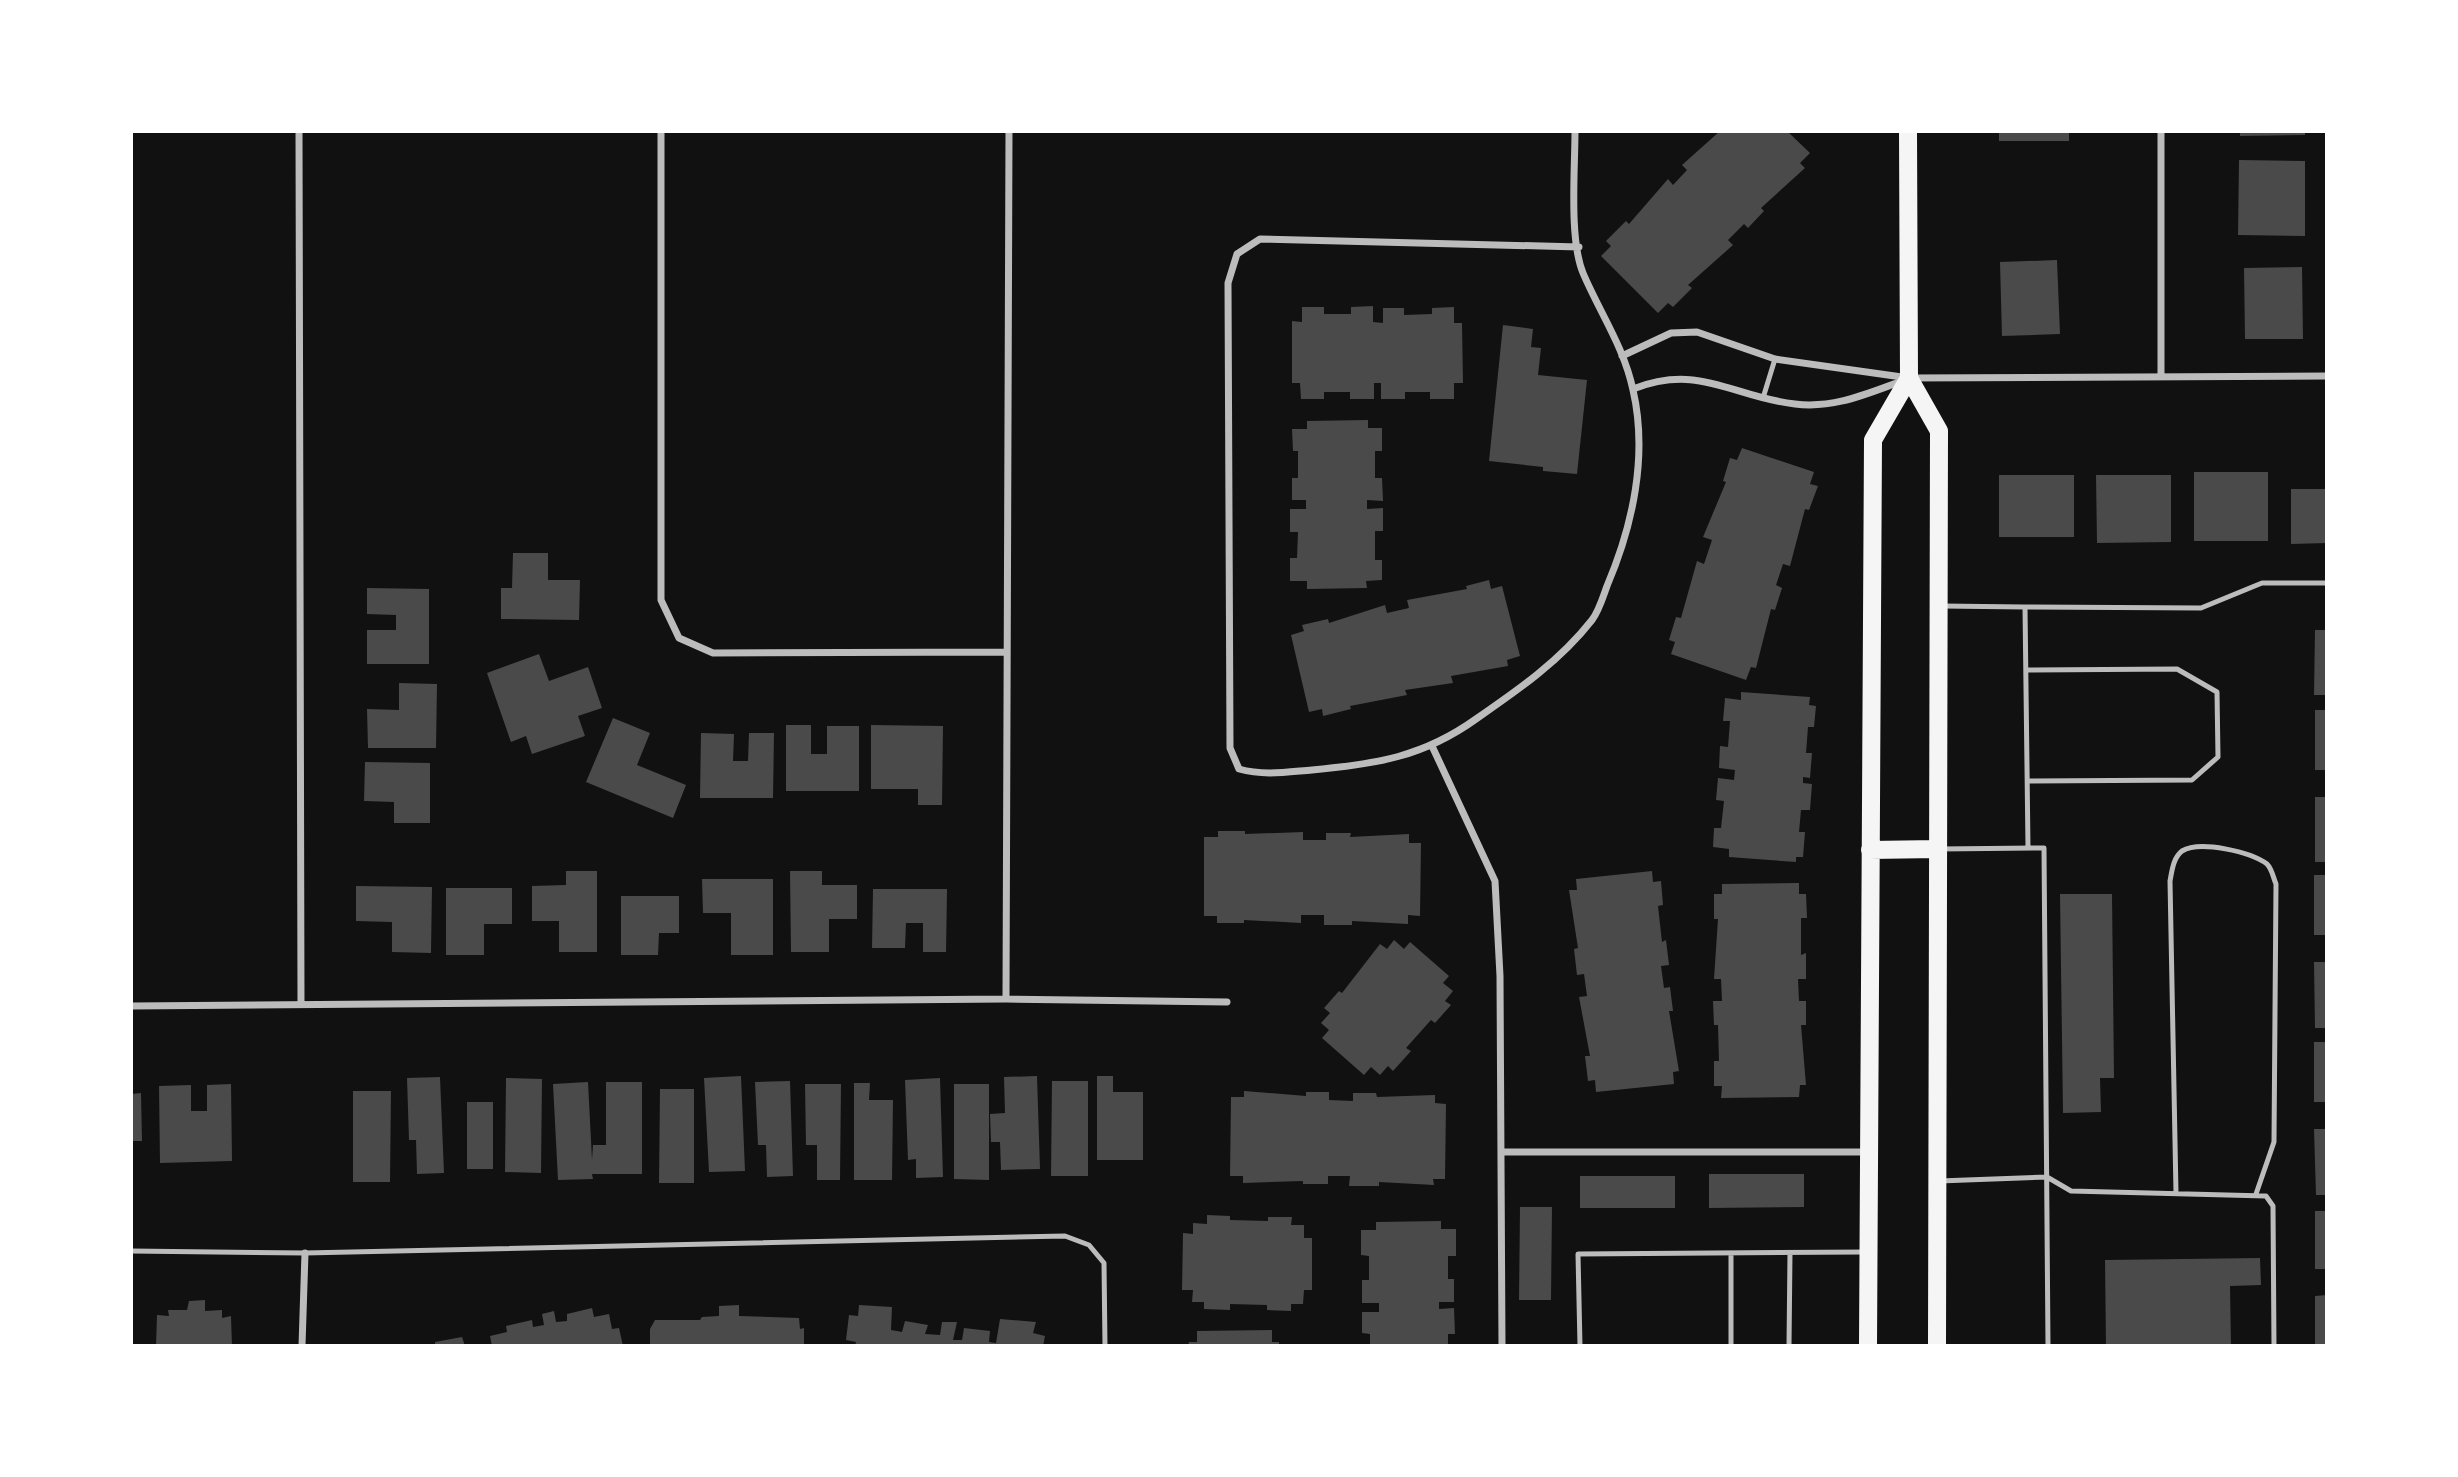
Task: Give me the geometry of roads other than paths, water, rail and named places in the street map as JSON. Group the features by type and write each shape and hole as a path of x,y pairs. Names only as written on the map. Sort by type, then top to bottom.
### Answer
{"main road":[{"path":"1908,131 1909,378 1939,431 1937,1346"},
{"path":"1868,1346 1873,440 1909,378"},
{"path":"1870,850 1937,849"}],"street":[{"path":"299,131 301,1004"},
{"path":"661,131 661,600 679,638 713,653 1006,652"},
{"path":"1006,999 1009,131"},
{"path":"1575,131 1575,220 1579,247 1582,271 1612,327 1622,356 1633,390 1640,446 1636,490 1615,568 1594,618 1541,673 1451,737 1432,746 1375,764 1260,774 1239,769 1230,748 1228,283 1237,254 1260,239 1579,247"},
{"path":"2161,131 2161,376"},
{"path":"1622,356 1671,333 1697,332 1775,359 1909,378 2327,376"},
{"path":"1633,390 1676,377 1706,380 1763,398 1797,405 1840,404 1909,378"},
{"path":"1432,746 1495,881 1502,1346"},
{"path":"131,1006 1006,999 1227,1002"},
{"path":"1501,1152 1868,1152"},
{"path":"302,1346 305,1253"}],"lane":[{"path":"1763,398 1775,359"},
{"path":"1939,606 2201,608 2262,583 2327,583"},
{"path":"2025,607 2028,847"},
{"path":"2026,670 2176,669 2217,692 2218,757 2192,780 2029,781"},
{"path":"2176,1193 2170,881 2174,860 2183,850 2207,846 2240,852 2269,866 2276,884 2274,1142 2256,1194"},
{"path":"1937,849 2044,848 2048,1346"},
{"path":"1936,1181 2047,1177 2071,1191 2266,1196 2273,1206 2274,1346"},
{"path":"131,1251 305,1253 1065,1236 1089,1244 1104,1263 1105,1346"},
{"path":"1580,1346 1578,1254 1868,1252"},
{"path":"1731,1253 1731,1346"},
{"path":"1789,1346 1790,1253"}]}
